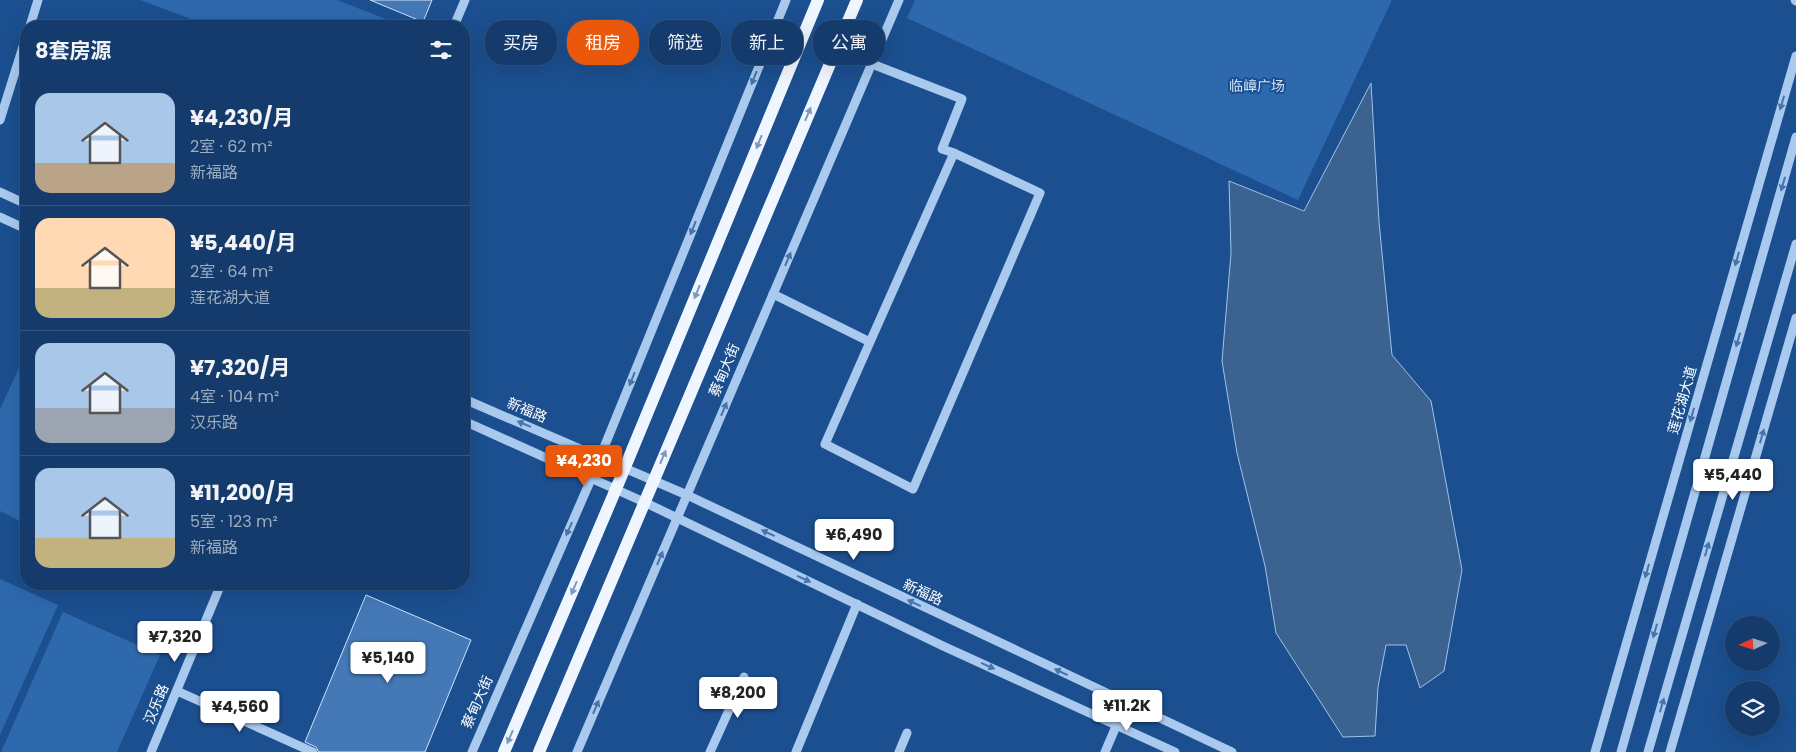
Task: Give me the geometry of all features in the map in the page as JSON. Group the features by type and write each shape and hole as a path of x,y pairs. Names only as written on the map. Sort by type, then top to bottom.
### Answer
{"main road":[{"path":"504,752 625,468 818,0"},
{"name":"蔡甸大街","path":"540,752 857,0"}],"street":[{"path":"32,20 38,0"},
{"path":"457,20 465,0"},
{"name":"蔡甸大街","path":"472,752 592,478 786,0"},
{"name":"蔡甸大街","path":"885,33 899,0"},
{"path":"0,120 20,56"},
{"name":"莲花湖大道","path":"1595,752 1796,56"},
{"name":"蔡甸大街","path":"576,752 872,65"},
{"path":"875,65 962,99 942,149 954,153 1040,192 913,489 825,444 954,153"},
{"path":"1621,752 1796,137"},
{"path":"0,192 20,201"},
{"path":"0,217 20,226"},
{"path":"1648,752 1796,244"},
{"path":"773,294 870,342"},
{"path":"1670,752 1796,318"},
{"name":"新福路","path":"470,402 687,495 1232,752"},
{"path":"470,424 644,502 856,604 1174,752"},
{"name":"汉乐路","path":"151,752 218,590"},
{"path":"796,752 856,604"},
{"path":"710,752 744,677"},
{"path":"176,691 313,752"},
{"path":"1105,752 1126,703"},
{"path":"899,752 907,733"}],"green space":[{"path":"140,0 337,0 389,20 194,20"},
{"name":"临嶂广场","path":"915,0 1392,0 1298,200 907,18"},
{"path":"20,366 20,521 0,511 0,409"},
{"path":"0,579 20,588 20,590 25,590 58,605 0,735"},
{"path":"63,612 160,655 117,752 1,752"}],"shaded area":[{"path":"1371,83 1379,222 1392,355 1431,401 1462,570 1444,671 1420,688 1406,645 1386,645 1378,687 1375,736 1343,737 1276,633 1265,566 1237,453 1222,361 1231,253 1229,181 1304,211"}],"building":[{"path":"370,0 432,0 424,20 418,20"},
{"path":"366,595 471,640 425,752 319,752 316,747 305,742"}]}
